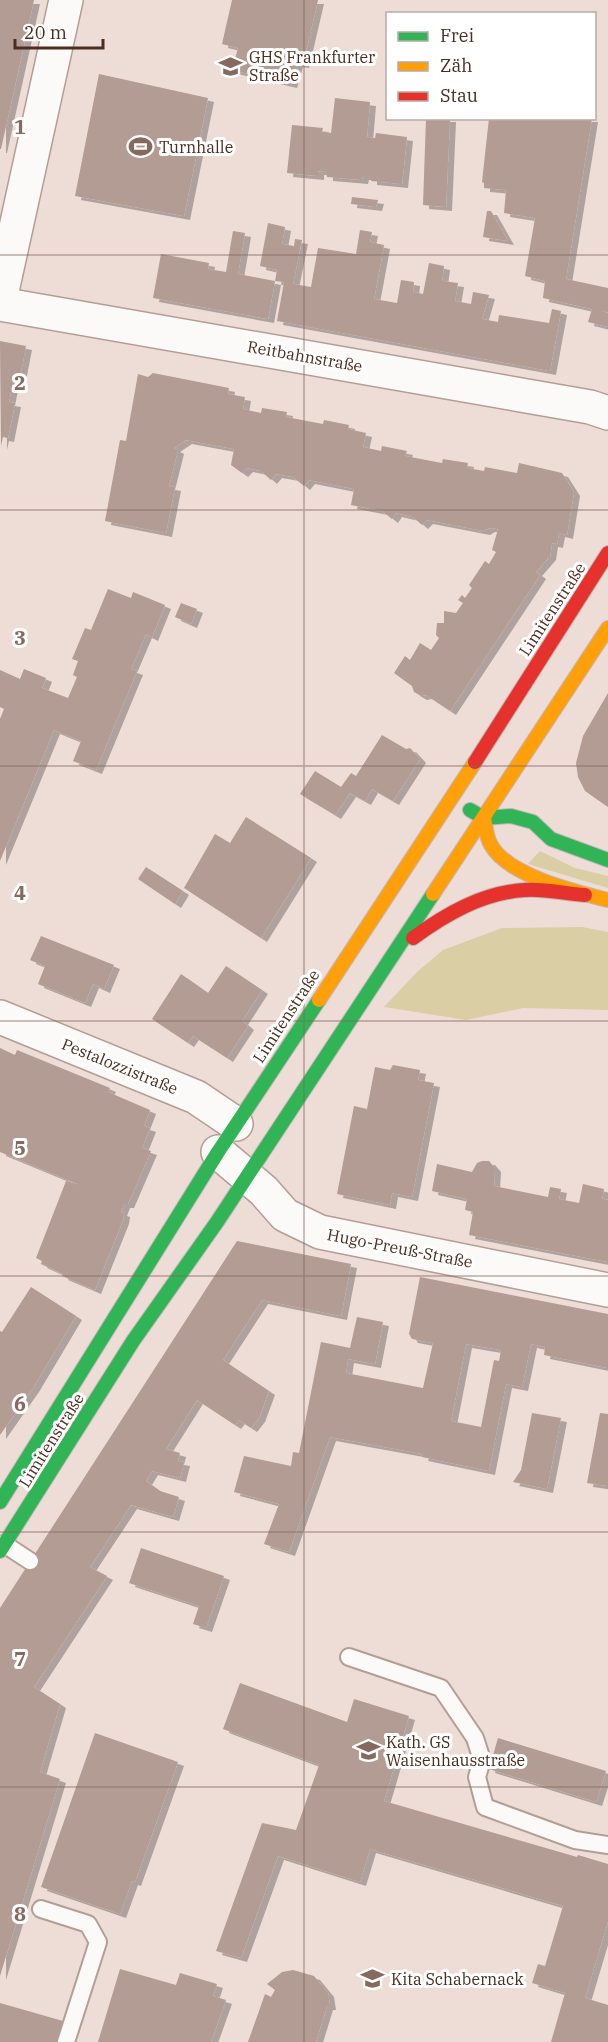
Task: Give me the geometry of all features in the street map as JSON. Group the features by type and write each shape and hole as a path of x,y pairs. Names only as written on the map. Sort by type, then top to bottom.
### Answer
{"main road":[{"name":"Limitenstraße","path":"0,1502 87,1367 218,1152 450,799 608,553"},
{"name":"Limitenstraße","path":"2,1547 133,1341 246,1178 608,628"},
{"path":"450,799 484,818 511,816 533,822 551,839 608,860"},
{"path":"484,818 491,847 520,871 585,895"},
{"path":"393,954 442,915 488,897 526,890 585,895 608,900"}],"street":[{"path":"0,302 66,0"},
{"name":"Reitbahnstraße","path":"0,302 590,407 608,413"},
{"name":"Pestalozzistraße","path":"0,1017 196,1097 236,1124"},
{"name":"Hugo-Preuß-Straße","path":"218,1152 264,1191 285,1215 320,1232 608,1290"}],"lane":[{"path":"2,1547 30,1561"},
{"path":"349,1657 441,1688 475,1738 482,1760 477,1777 485,1807 575,1840 608,1845"},
{"path":"41,1909 88,1924 98,1942 66,2042"}],"shaded area":[{"path":"540,851 575,868 608,876 608,888 528,864"},
{"path":"582,927 608,932 608,1010 523,1008 466,1020 384,1007 417,972 443,950 502,928"}],"building":[{"path":"0,0 34,0 1,149 0,149"},
{"path":"232,0 318,0 303,64 297,63 291,84 232,70 238,48 222,44"},
{"name":"Turnhalle","path":"99,74 208,98 184,216 75,196"},
{"path":"335,98 370,102 367,137 375,138 376,133 407,137 402,184 371,181 371,176 363,176 362,180 327,177 327,172 318,171 318,176 287,173 292,125 323,128 322,132 331,133"},
{"path":"426,120 450,120 446,207 423,205"},
{"path":"489,120 592,120 566,279 608,288 608,312 601,311 608,313 608,327 588,322 592,309 543,298 545,281 525,276 535,218 504,213 506,190 484,188 482,182"},
{"path":"352,197 378,200 376,207 351,204"},
{"path":"487,211 491,211 508,241 483,237"},
{"path":"268,223 285,227 282,244 294,246 295,239 302,240 293,284 311,287 318,248 356,254 360,230 372,232 370,242 384,245 374,299 397,303 401,280 414,282 413,292 423,294 429,263 444,266 442,281 458,283 455,301 471,304 473,292 489,295 482,319 498,322 499,315 549,323 552,309 561,311 550,371 277,321 284,282 275,281 277,270 260,266"},
{"path":"233,231 245,233 238,274 275,281 268,319 153,298 161,254 209,263 208,269 226,272"},
{"path":"0,341 26,346 19,382 13,381 9,402 15,403 8,438 3,437 1,446"},
{"path":"153,373 229,388 228,394 245,397 243,409 261,413 262,408 287,412 286,417 323,424 324,420 349,425 348,429 366,433 363,447 381,451 382,446 407,451 405,456 442,463 443,459 468,463 467,468 484,471 485,467 517,473 519,463 562,473 574,492 567,535 559,533 557,544 552,543 550,556 536,572 540,575 450,711 426,695 421,696 414,692 412,686 394,673 405,656 410,660 420,643 431,650 439,638 436,635 437,623 444,623 444,611 456,613 463,603 458,600 462,595 465,598 472,588 469,585 485,561 489,564 496,552 492,550 498,529 489,528 484,531 427,520 422,525 413,517 396,513 392,519 382,511 351,505 354,489 309,480 304,486 293,477 276,474 271,480 261,471 247,468 242,473 231,465 234,449 186,440 174,448 178,450 169,486 175,487 166,533 105,521 120,440 126,441 138,374 148,377"},
{"path":"108,589 131,598 133,592 165,605 152,637 146,634 131,669 137,671 96,770 73,761 81,741 54,730 0,861 0,719 4,709 0,707 0,670 20,679 24,669 46,678 42,688 68,698 77,677 73,675 78,661 72,659 85,628 91,630"},
{"path":"181,603 197,609 191,624 175,617"},
{"path":"608,693 608,807 585,791 578,777 576,763 583,736"},
{"path":"382,735 406,749 410,748 420,759 393,801 372,789 365,801 350,793 335,815 300,794 315,771 341,787 351,773 356,776"},
{"path":"246,817 311,858 261,938 184,888 215,834 230,843"},
{"path":"146,867 183,891 175,904 138,879"},
{"path":"41,936 114,965 104,989 93,984 85,1003 38,984 45,966 30,960"},
{"path":"226,966 262,990 242,1021 248,1026 227,1058 193,1036 188,1043 152,1019 181,974 208,993"},
{"path":"0,1048 15,1055 17,1050 110,1088 108,1092 150,1110 144,1126 150,1128 142,1148 151,1151 128,1204 124,1204 121,1212 124,1213 123,1220 95,1290 62,1276 63,1274 41,1264 42,1261 36,1258 66,1181 80,1185 0,1152"},
{"path":"393,1065 420,1070 418,1080 434,1083 412,1197 392,1193 390,1205 337,1194 354,1106 367,1109 375,1067 390,1070"},
{"path":"489,1161 495,1168 494,1186 548,1197 550,1187 561,1189 559,1199 579,1203 583,1184 604,1189 602,1199 608,1200 608,1262 469,1235 473,1212 465,1210 467,1199 432,1191 437,1164 472,1172 477,1163"},
{"path":"237,1241 351,1264 341,1316 262,1300 223,1360 269,1391 259,1418 251,1428 239,1420 235,1425 197,1400 166,1449 180,1453 178,1461 184,1462 180,1478 152,1471 146,1481 160,1491 179,1497 173,1517 131,1505 90,1567 107,1576 34,1687 60,1704 40,1772 60,1779 0,1976 0,1608"},
{"path":"420,1277 608,1314 608,1368 544,1355 545,1347 531,1344 522,1387 506,1384 489,1471 422,1457 423,1454 330,1437 289,1552 264,1544 279,1504 234,1492 244,1456 291,1466 293,1452 299,1453 321,1342 350,1348 357,1317 383,1322 375,1364 348,1359 346,1373 423,1388 433,1343 412,1339 409,1334","holes":["466,1344 501,1350 499,1361 494,1360 481,1427 451,1421"]},
{"path":"31,1287 76,1316 33,1388 0,1435 0,1331 2,1332"},
{"path":"532,1413 561,1418 547,1489 513,1482 521,1470"},
{"path":"600,1413 608,1414 608,1486 587,1483"},
{"path":"141,1548 224,1576 206,1628 193,1624 199,1606 129,1583"},
{"path":"240,1683 347,1722 354,1699 409,1716 384,1801 608,1864 608,1921 585,1998 608,2005 608,2042 551,2042 565,1993 532,1983 538,1964 545,1966 563,1906 370,1849 360,1882 278,1856 241,1958 216,1951 262,1823 296,1830 319,1765 223,1729"},
{"path":"95,1733 178,1762 135,1882 132,1881 120,1914 41,1887"},
{"path":"498,1738 606,1771 596,1802 489,1769"},
{"path":"120,1969 176,1985 180,1973 217,1984 213,1996 226,2000 211,2042 98,2042"},
{"path":"293,1970 314,1976 328,1993 330,2006 327,2006 316,2042 248,2042 265,1994 271,1997 275,1990 267,1984 282,1972"},
{"path":"0,2003 70,2023 65,2042 0,2042"}],"traffic: fast":[{"path":"470,810 484,818 511,816 533,822 551,839 608,860"},
{"path":"0,1551 133,1341 217,1222 433,894"},
{"path":"0,1502 218,1152 319,1000"}],"traffic: slow":[{"path":"433,894 608,628"},
{"path":"319,1000 475,762"},
{"path":"484,818 491,845 512,866 544,881 608,900"}],"traffic: jam":[{"path":"475,762 608,553"},
{"path":"413,938 465,906 494,895 532,890 585,895"}],"place":[{"name":"GHS Frankfurter Straße","path":"231,66"},
{"name":"Turnhalle","path":"141,147"},
{"name":"Kath. GS Waisenhausstraße","path":"368,1751"},
{"name":"Kita Schabernack","path":"373,1979"}]}
